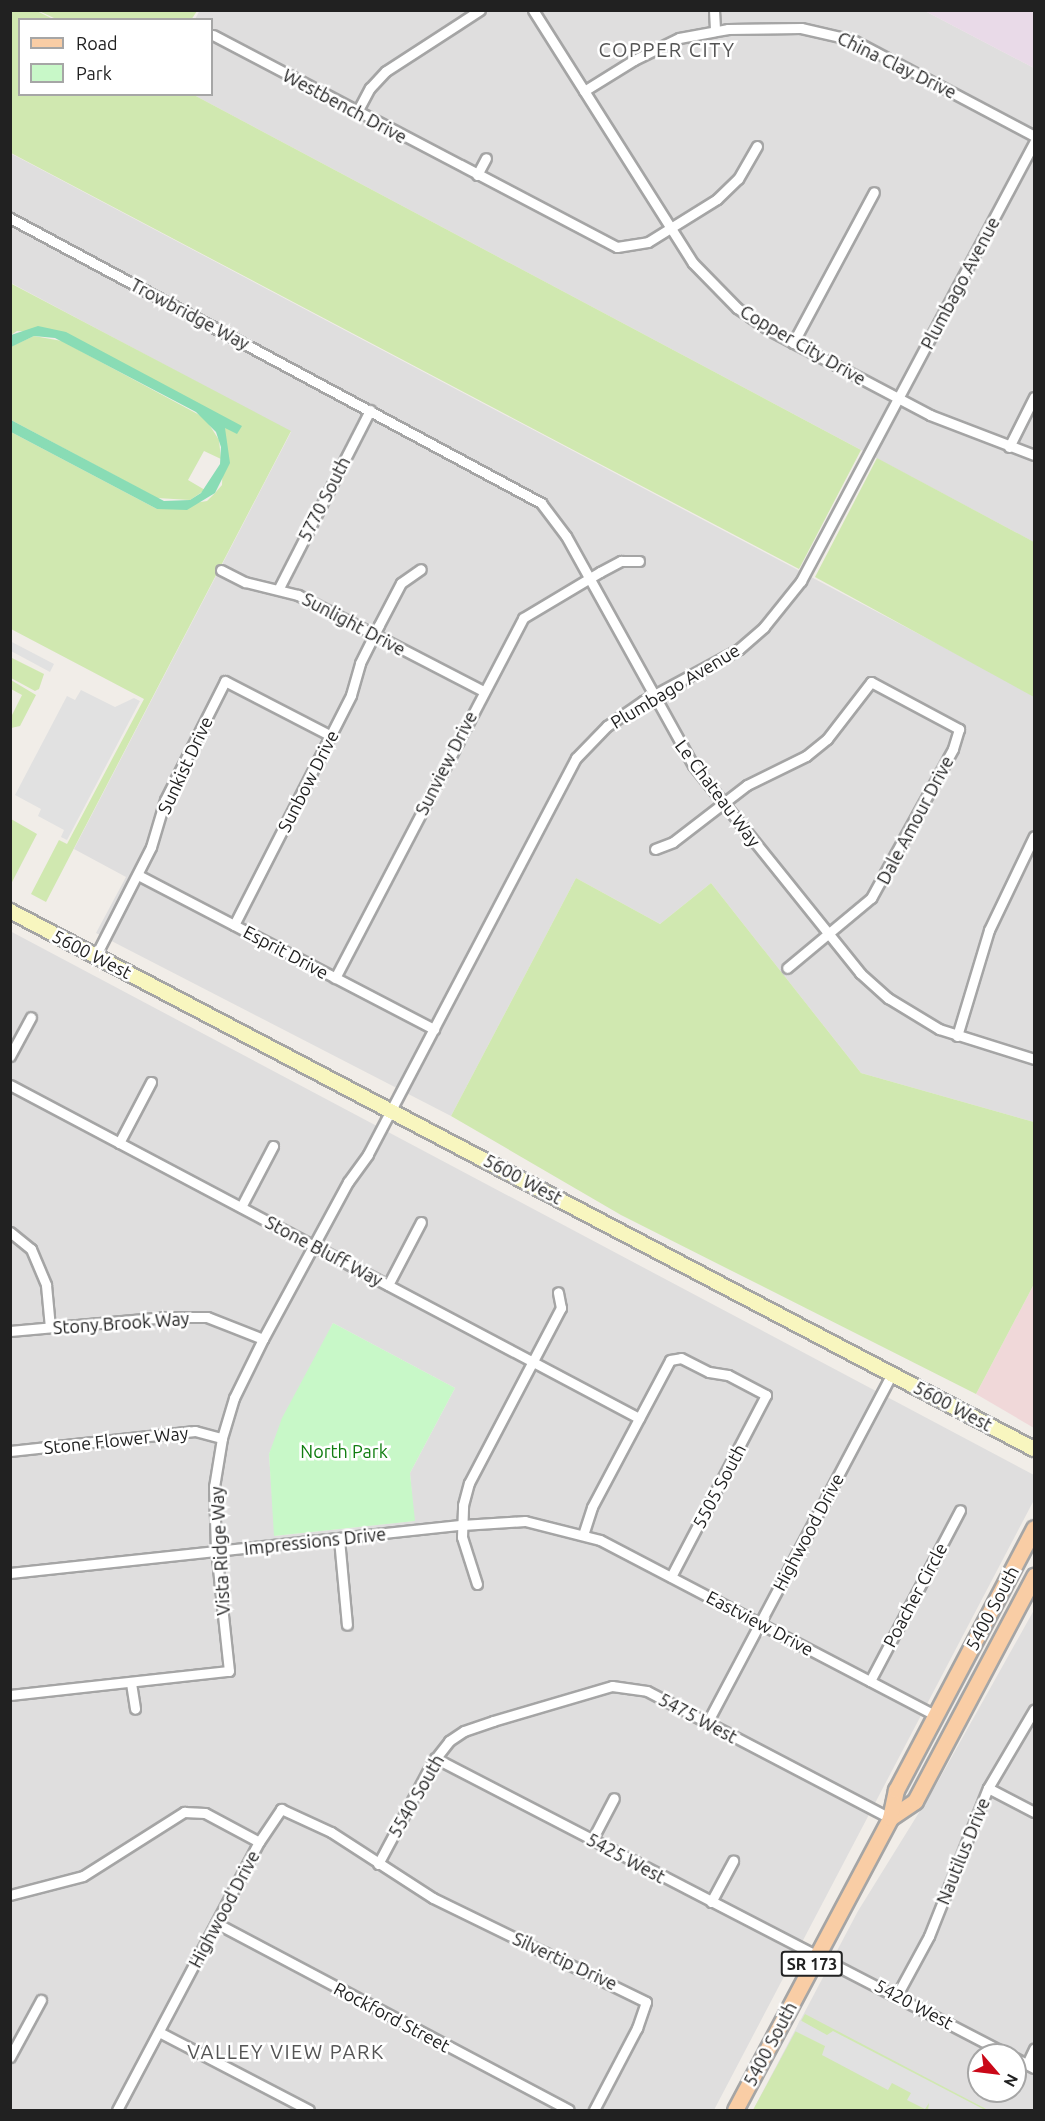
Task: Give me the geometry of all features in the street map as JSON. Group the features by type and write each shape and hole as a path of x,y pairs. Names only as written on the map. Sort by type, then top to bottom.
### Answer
{"main road":[{"name":"5600 West","path":"10,911 391,1108 1035,1449"},
{"name":"5400 South","path":"735,2110 890,1818 896,1790 1035,1528"},
{"name":"5400 South","path":"890,1818 915,1802 1035,1576"}],"street":[{"path":"357,112 370,88 386,71 480,10"},
{"name":"Copper City Drive","path":"533,10 670,228 716,289 751,318 899,399 966,432 1035,455"},
{"path":"714,10 715,31"},
{"name":"China Clay Drive","path":"584,92 669,42 715,31 801,27 839,34 1035,136"},
{"name":"Westbench Drive","path":"213,35 611,245 641,244 670,228 734,185 757,146"},
{"name":"Plumbago Avenue","path":"391,1108 576,758 607,726 653,695 739,649 764,627 801,581 1035,142"},
{"path":"477,175 486,158"},
{"path":"793,343 874,192"},
{"name":"Trowbridge Way","path":"10,218 370,410"},
{"path":"1009,447 1035,397"},
{"name":"Le Chateau Way","path":"370,410 541,503 556,519 693,765 860,973 888,998 957,1036 1035,1059"},
{"name":"5770 South","path":"279,588 370,410"},
{"name":"Sunview Drive","path":"335,978 523,618 588,578 621,561 639,561"},
{"name":"Sunbow Drive","path":"234,925 331,736 374,634 401,583 422,569"},
{"name":"Sunlight Drive","path":"221,570 245,582 279,588 374,634 483,692"},
{"name":"Sunkist Drive","path":"96,956 138,875 165,800 225,681 331,736"},
{"name":"Dale Amour Drive","path":"723,803 747,785 784,770 813,751 849,714 872,682 958,729 953,749 882,883 860,909 787,968"},
{"path":"656,849 674,842 723,803"},
{"path":"957,1036 988,930 1035,836"},
{"name":"Esprit Drive","path":"138,875 434,1029"},
{"path":"10,1056 31,1017"},
{"path":"119,1143 151,1082"},
{"name":"Stone Bluff Way","path":"10,1085 639,1418"},
{"name":"Vista Ridge Way","path":"10,1695 229,1671 216,1550 214,1487 222,1438 234,1398 263,1339 391,1108"},
{"path":"241,1207 273,1146"},
{"path":"388,1285 421,1222"},
{"path":"10,1232 31,1249 46,1285 50,1327"},
{"path":"477,1584 462,1537 470,1483 561,1308 558,1292"},
{"name":"Stony Brook Way","path":"10,1331 166,1317 207,1317 263,1339"},
{"name":"5505 South","path":"639,1418 670,1360 681,1359 709,1372 728,1375 766,1395 671,1577"},
{"name":"Highwood Drive","path":"707,1723 892,1374"},
{"path":"583,1535 592,1507 639,1418"},
{"name":"Stone Flower Way","path":"10,1451 195,1431 222,1438"},
{"name":"Poacher Circle","path":"870,1681 960,1510"},
{"name":"Impressions Drive","path":"10,1573 462,1525 525,1521 583,1535"},
{"name":"Eastview Drive","path":"583,1535 671,1577 935,1715"},
{"path":"339,1539 347,1625"},
{"path":"131,1683 135,1709"},
{"name":"5475 West","path":"493,1720 625,1685 646,1691 890,1818"},
{"name":"Nautilus Drive","path":"897,1995 928,1936 988,1788 1035,1710"},
{"name":"5540 South","path":"378,1864 435,1758 464,1731 493,1720"},
{"name":"5425 West","path":"435,1758 817,1955"},
{"path":"988,1788 1035,1812"},
{"path":"592,1840 614,1798"},
{"name":"Highwood Drive","path":"117,2110 259,1842 281,1809 331,1832 378,1864"},
{"path":"10,1895 82,1876 184,1812 205,1813 259,1842"},
{"path":"711,1902 733,1861"},
{"name":"Silvertip Drive","path":"378,1864 448,1906 646,2002 637,2028 594,2110"},
{"name":"Rockford Street","path":"216,1923 569,2110"},
{"name":"5420 West","path":"817,1955 987,2043"},
{"path":"10,2057 41,2000"},
{"path":"159,2032 309,2110"},
{"path":"1031,2066 1035,2049"}],"shaded area":[{"path":"200,10 925,11 1034,68 1034,542 196,96 213,96 213,18 196,18"},
{"path":"925,11 1034,11 1034,68"},
{"path":"10,153 1034,695 1034,1122 861,1073 711,883 660,924 576,878 451,1116 96,933 126,877 74,849 291,432 11,283"},
{"path":"10,641 54,664 50,672 11,651"},
{"path":"81,690 115,707 134,698 140,701 67,840 61,837 64,830 38,816 41,809 15,795 67,696 75,700"},
{"path":"10,931 1034,1475 1034,1500 714,2110 11,2110","holes":["333,1323 455,1388 410,1473 414,1521 275,1536 269,1454"]},
{"path":"1034,1284 1034,1428 976,1394"},
{"path":"1034,1610 1034,2110 753,2110 858,1911 936,1785"},
{"path":"800,2020 827,2035 833,2031 967,2101 967,2103 985,2110 928,2110 929,2103 925,2109 907,2100 911,2093 892,2083 888,2090 822,2055 825,2046 795,2031"}],"green space":[{"path":"10,11 37,11 51,18 18,18 18,96 196,96 861,450 799,569 11,153"},
{"path":"39,11 197,11 192,18 54,18"},
{"path":"10,283 291,431 46,902 31,894 59,840 67,844 144,699 11,629 11,432 157,509 207,501 222,485 224,427 66,333 17,331 11,335"},
{"path":"38,326 66,332 242,426 237,434 225,428 230,463 215,493 187,510 157,509 11,432 11,420 164,501 190,500 201,493 220,464 221,447 216,432 196,412 55,338 34,336 11,347 11,335"},
{"path":"34,336 62,341 205,418 219,440 221,459 204,451 188,480 205,490 190,500 157,498 11,420 10,347"},
{"path":"877,458 1034,542 1034,697 815,577"},
{"path":"10,657 44,674 39,689 35,691 11,678"},
{"path":"11,680 36,695 20,726 11,728 11,717 22,695 11,689"},
{"path":"11,819 37,834 10,884"},
{"path":"576,878 660,924 711,883 861,1073 1034,1122 1034,1284 976,1394 621,1215 451,1116"},
{"name":"North Park","path":"333,1323 455,1388 410,1473 415,1521 274,1536 269,1454 282,1418"},
{"path":"805,2014 967,2099 967,2103 975,2103 988,2110 753,2110"}],"district":[{"name":"COPPER CITY","path":"667,49"},
{"name":"VALLEY VIEW PARK","path":"286,2051"}]}
